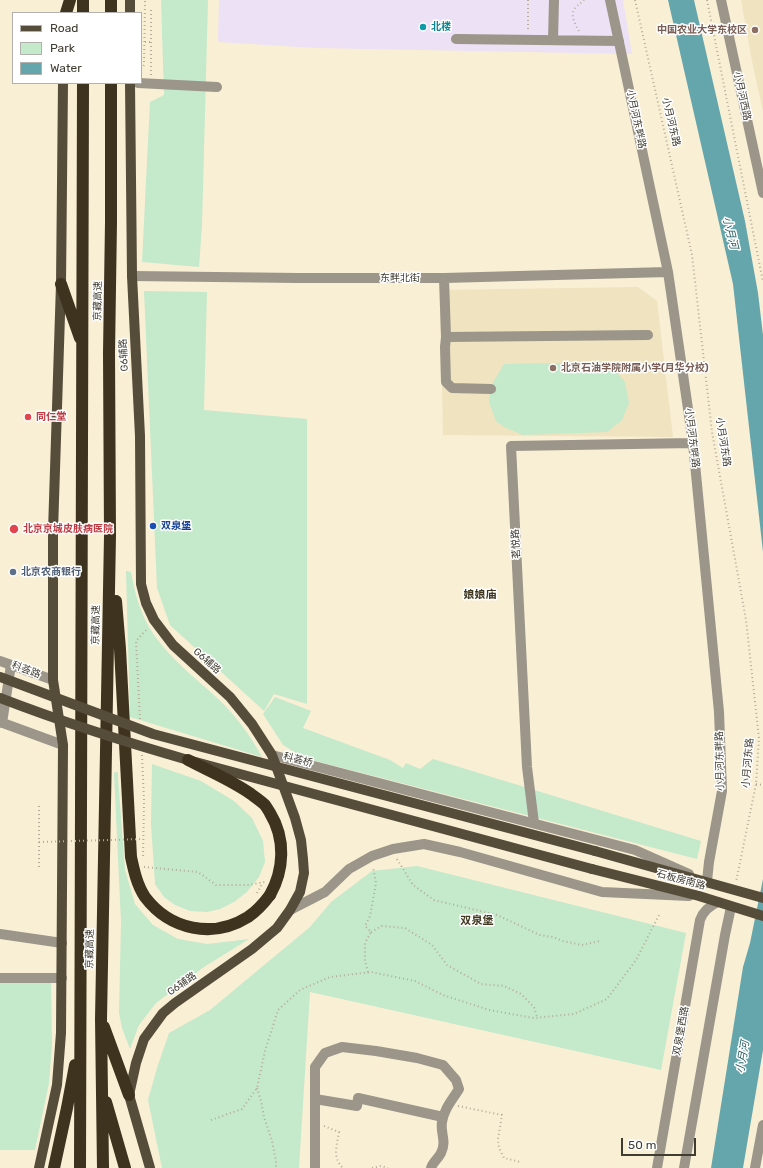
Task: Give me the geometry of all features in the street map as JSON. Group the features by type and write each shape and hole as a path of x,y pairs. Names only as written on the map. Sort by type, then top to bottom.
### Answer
{"highway":[{"path":"65,12 70,0"},
{"path":"83,0 83,12"},
{"path":"111,0 111,12"},
{"name":"京藏高速","path":"80,1168 83,84"},
{"name":"京藏高速","path":"103,1165 101,1019 110,536 111,84"},
{"path":"62,284 83,348"},
{"path":"110,536 120,649 131,857 135,875 144,896 157,911 170,920 187,927 203,930 218,929 235,924 250,916 270,895 275,887 280,868 282,852 280,838 275,822 266,806 239,786 188,760"},
{"path":"101,1019 129,1095"},
{"path":"54,1168 81,1034"},
{"path":"101,1085 125,1168"}],"main road":[{"path":"64,0 65,12"},
{"path":"130,0 130,12"},
{"path":"39,1168 57,1086 61,1033 63,745 53,680 53,531 62,284 63,84"},
{"name":"G6辅路","path":"130,84 132,276 140,436 141,584 146,603 154,620 173,645 230,698 252,724 272,755 295,818 301,840 304,873 300,892 290,910 277,928 257,945 163,1013 144,1039 136,1063 129,1095 150,1168"},
{"name":"科荟桥","path":"0,677 154,734 595,851"},
{"path":"0,698 32,711 188,760"},
{"name":"石板房南路","path":"188,760 592,869 699,896 763,916"},
{"name":"石板房南路","path":"595,851 763,898"}],"street":[{"path":"553,40 554,0"},
{"name":"小月河东畔路","path":"610,0 668,272 693,443 720,712 722,791 705,881"},
{"name":"小月河西路","path":"721,0 763,193"},
{"path":"456,39 619,41"},
{"path":"142,83 217,87"},
{"name":"东畔北街","path":"132,276 444,278 668,272"},
{"path":"444,278 446,382 452,388 491,389"},
{"path":"446,337 648,335"},
{"name":"茗悦路","path":"534,824 528,767 511,446 693,443"},
{"name":"科荟路","path":"0,661 53,680"},
{"path":"11,665 1,722 63,745"},
{"path":"272,755 635,850 705,881"},
{"path":"290,910 325,892 349,869 372,856 393,849 424,844 467,854 602,892 699,896"},
{"name":"双泉堡西路","path":"657,1168 700,920 702,914 718,902"},
{"path":"684,1168 725,934 735,908"},
{"path":"0,934 62,943"},
{"path":"0,978 62,978"},
{"path":"315,1168 315,1067 325,1053 342,1047 417,1058 443,1065 456,1080 460,1090 444,1111 442,1124 445,1140 441,1153 432,1164 431,1168"},
{"path":"315,1099 357,1106 358,1098 443,1117"},
{"path":"756,1168 763,1125"}],"path":[{"path":"142,68 144,65 146,2 144,0"},
{"path":"528,0 528,33"},
{"path":"580,32 575,24 573,14 575,8 584,0"},
{"name":"小月河东路","path":"635,0 692,255 712,432 746,620 759,738 756,784 738,890"},
{"path":"706,0 763,282"},
{"path":"150,76 151,8"},
{"path":"142,42 151,42"},
{"path":"140,725 136,641 154,620"},
{"path":"142,755 144,801 143,860"},
{"path":"756,784 763,785"},
{"path":"39,806 39,870"},
{"path":"39,842 143,839"},
{"path":"397,859 413,885 434,900 497,915 540,935 553,937 563,941 582,945 600,941"},
{"path":"371,932 365,926 370,916 376,884 373,866"},
{"path":"144,872 143,867 198,872 216,885 248,885 264,882 256,894"},
{"path":"211,1120 242,1109 257,1088 265,1051 278,1010 300,990 330,977 371,972 415,981 443,995 489,1010 537,1018 574,1014 607,999 636,960 659,915"},
{"path":"368,972 365,961 365,943 371,932 382,926 405,928 432,945 447,965 481,984 504,986 521,994 534,1007 537,1018"},
{"path":"257,1088 272,1141 276,1168"},
{"path":"449,1104 502,1115 498,1139 499,1148 504,1158 520,1162"},
{"path":"315,1125 326,1126 339,1132 336,1154 338,1164 343,1168"},
{"path":"372,1168 381,1166 388,1168"}],"shaded area":[{"path":"219,0 623,0 632,54 315,48 218,42"},
{"name":"中国农业大学东校区","path":"741,0 763,0 763,112 752,61"},
{"name":"北京石油学院附属小学(月华分校)","path":"638,287 657,301 673,437 443,435 440,290"}],"green space":[{"path":"161,0 208,0 202,225 199,267 142,262 150,102 164,95"},
{"path":"144,291 207,292 204,410 307,419 307,704 274,694 264,711 170,625 157,588"},
{"path":"619,362 618,374 625,382 629,403 622,420 607,432 523,435 504,427 496,421 489,402 491,386 504,364"},
{"path":"126,571 131,572 139,605 149,628 154,635 175,660 230,710 262,757 130,717"},
{"path":"275,697 311,711 303,728 390,760 403,768 406,763 420,769 433,759 701,841 697,859 304,758 283,745 263,714"},
{"path":"152,764 201,781 234,801 252,818 263,841 265,862 259,877 247,892 234,902 220,909 207,912 190,911 175,905 164,897 155,884 151,824"},
{"path":"118,772 125,870 135,904 153,925 178,939 207,944 249,939 204,967 156,1003 139,1025 130,1049 122,1028 119,1013 121,922 114,773"},
{"path":"417,866 686,933 661,1070 310,992 299,1168 162,1168 148,1100 169,1033 210,1010 310,927 331,902 372,871"},
{"path":"0,981 51,981 52,1044 49,1083 35,1150 0,1150"}],"water":[{"name":"小月河","path":"668,0 694,0 745,221 758,293 763,335 763,552 733,284"},
{"name":"小月河","path":"763,879 763,1050 743,1168 711,1168 743,967 750,943"}],"place":[{"name":"北楼","path":"423,27"},
{"name":"中国农业大学东校区","path":"755,30"},
{"name":"北京石油学院附属小学(月华分校)","path":"553,368"},
{"name":"同仁堂","path":"28,417"},
{"name":"双泉堡","path":"153,526"},
{"name":"北京京城皮肤病医院","path":"14,529"},
{"name":"北京农商银行","path":"13,572"}],"district":[{"name":"娘娘庙","path":"480,595"},
{"name":"双泉堡","path":"477,921"}]}
